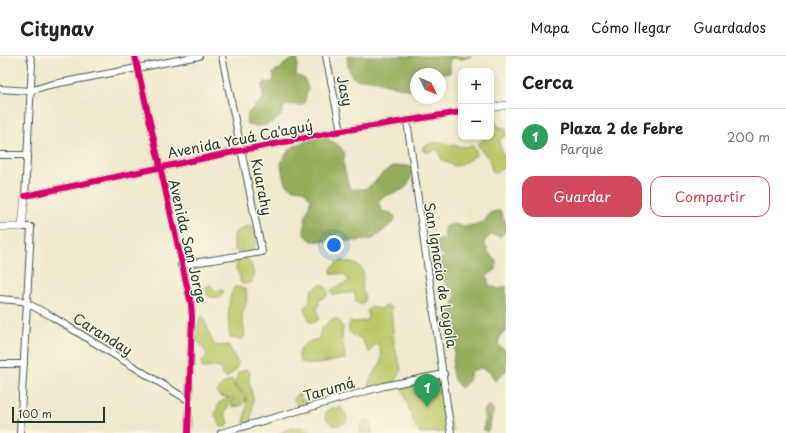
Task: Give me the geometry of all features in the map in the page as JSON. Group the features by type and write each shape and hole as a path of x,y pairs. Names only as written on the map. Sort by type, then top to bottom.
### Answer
{"street":[{"path":"22,227 28,154 32,64 30,56"},
{"name":"Avenida San Jorge","path":"134,56 192,317 188,433"},
{"path":"0,89 30,90 199,56"},
{"name":"Kuarahy","path":"181,265 262,252 243,150 222,56"},
{"name":"Jasy","path":"326,56 341,131"},
{"path":"494,107 506,105"},
{"name":"Avenida Ycuá Ca'aguý","path":"25,196 341,131 458,112"},
{"name":"San Ignacio de Loyola","path":"407,121 430,292 444,374 451,433"},
{"path":"0,155 28,154"},
{"path":"0,227 30,227 20,433"},
{"name":"Caranday","path":"0,299 16,299 26,302 61,321 100,347 188,400"},
{"path":"0,364 24,364"},
{"name":"Tarumá","path":"221,433 384,386 444,374"}],"green space":[{"path":"298,56 296,75 305,79 308,89 304,104 284,106 281,115 270,124 255,126 246,123 248,113 263,99 262,85 266,82 271,83 274,79 273,74 276,70 281,69 283,65"},
{"path":"347,56 472,56 462,59 450,58 450,73 446,73 446,68 410,68 410,90 368,79 358,80 352,77 348,66"},
{"path":"494,117 498,127 506,128 506,135 499,140 506,167 500,169 497,173 492,171 490,160 480,149 478,144 482,140 494,140"},
{"path":"321,137 335,143 345,154 344,167 350,189 365,189 390,168 396,166 413,167 409,184 406,188 392,193 378,201 382,211 391,213 395,217 394,222 373,239 357,241 312,241 304,234 305,219 311,199 303,190 297,190 288,186 284,179 281,163 292,148 302,142"},
{"path":"439,142 462,147 473,146 476,150 476,155 460,165 454,166 441,159 438,149 428,152 423,151 423,146"},
{"path":"500,210 506,224 506,230 501,236 491,235 484,242 488,252 496,260 496,270 487,275 489,285 499,289 506,286 506,332 500,335 498,345 506,351 506,371 495,381 490,372 481,368 471,371 469,381 461,388 453,377 452,366 454,342 446,322 447,316 455,299 455,293 442,280 438,273 438,260 446,256 437,252 433,242 445,238 444,227 454,224 464,227 484,222 490,213"},
{"path":"252,225 257,240 253,250 249,253 238,252 234,249 234,234 242,228"},
{"path":"238,256 246,257 250,263 253,270 251,283 244,284 240,282 240,276 236,269"},
{"path":"343,261 358,265 362,270 362,286 365,296 364,302 359,304 355,301 356,299 354,292 333,295 331,290 350,281 343,274 332,274 331,269 338,262"},
{"path":"322,284 328,290 327,296 320,299 317,309 319,319 315,322 310,322 304,308 309,302 312,290"},
{"path":"210,285 215,291 224,291 220,297 211,297 207,295 206,287"},
{"path":"234,287 239,287 246,290 247,300 242,315 245,336 241,339 230,338 229,305"},
{"path":"386,306 391,307 394,344 401,370 396,381 373,388 369,385 381,362 381,351 378,343 374,345 369,353 362,339 351,334 349,331 349,326 350,322 366,321 369,316 367,311 371,307 381,309"},
{"path":"203,316 213,344 218,346 228,345 238,363 235,371 226,378 222,375 222,370 218,367 202,368 201,363 208,355 197,339 199,319"},
{"path":"332,319 337,319 343,327 342,338 345,359 316,364 300,361 299,352 301,348 311,341 319,339 321,329"},
{"path":"247,369 250,372 249,382 253,397 251,423 244,423 247,403 245,393 236,388 235,383 238,373"},
{"path":"439,376 453,432 420,433 415,426 402,387"},
{"path":"232,379 235,388 243,394 246,401 242,405 234,407 232,406 232,398 219,396 217,392 223,384"},
{"path":"297,394 300,395 301,400 309,401 310,404 308,412 303,412 293,399"},
{"path":"228,398 231,402 224,413 229,422 227,427 221,427 215,415 219,403"},
{"path":"489,405 494,410 490,427 487,432 483,429 485,421 483,411"},
{"path":"331,408 341,408 348,419 345,423 335,426 329,422 326,418 326,411"},
{"path":"367,419 371,422 372,433 360,433 361,424"},
{"path":"300,427 310,430 311,433 280,433 290,429"}],"cycle path":[{"path":"135,56 191,304 192,317 188,433"},
{"path":"25,196 341,131 458,112"}],"place":[{"name":"Plaza 2 de Febre","path":"427,407"}]}
